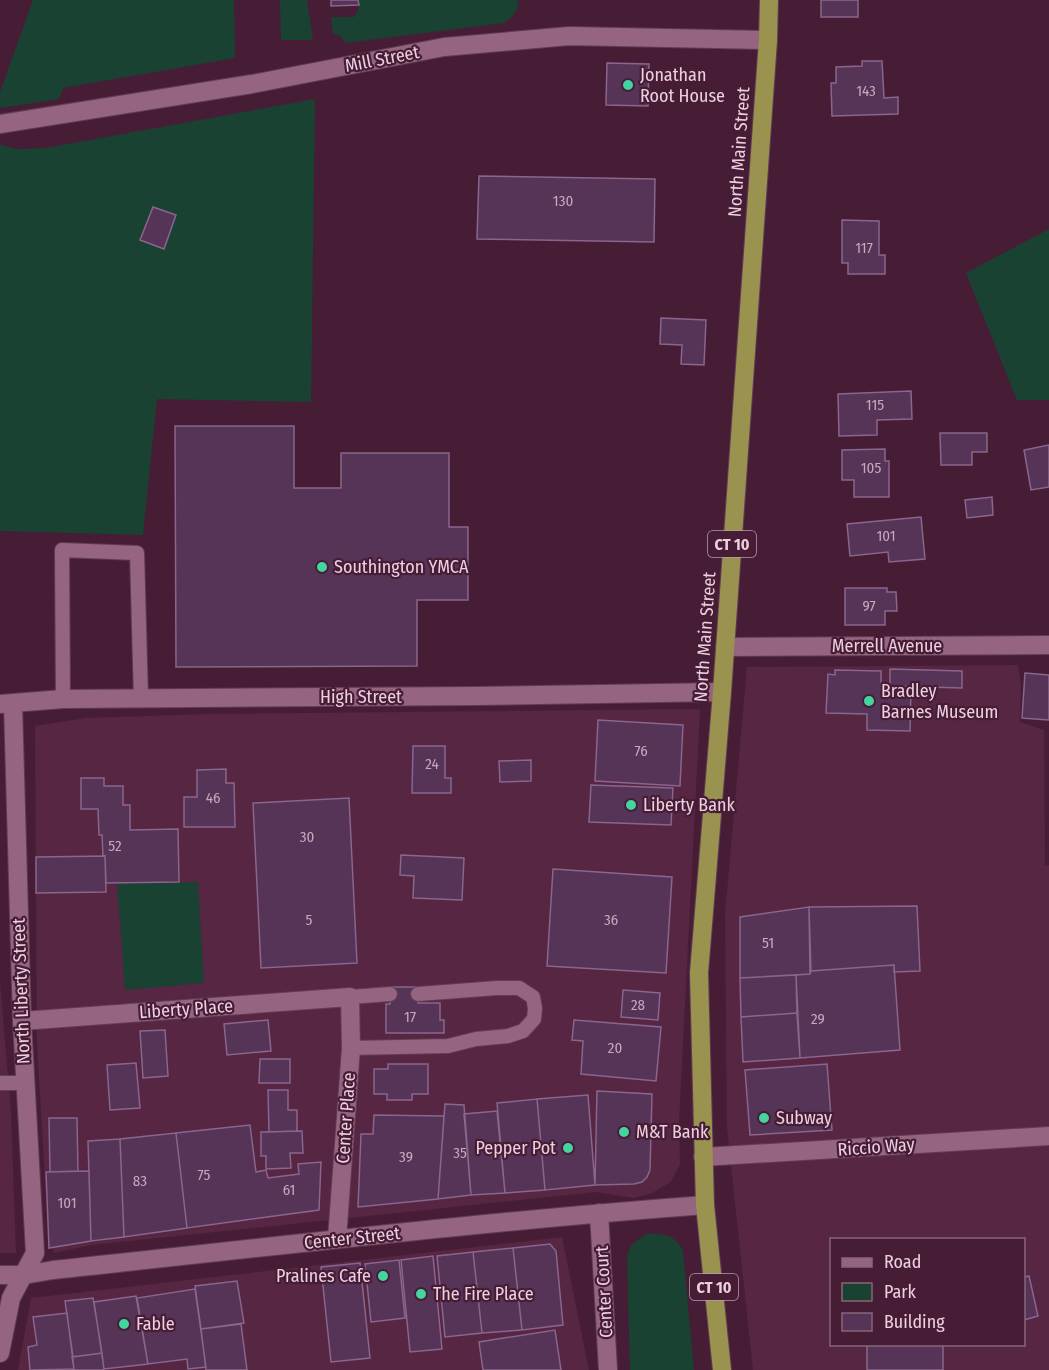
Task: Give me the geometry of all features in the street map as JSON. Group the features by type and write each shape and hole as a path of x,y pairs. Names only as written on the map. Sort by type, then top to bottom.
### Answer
{"highway":[{"name":"North Main Street","path":"705,1205 699,973 722,692 769,0"},
{"name":"CT 10","path":"705,1205 722,1370"}],"street":[{"name":"Mill Street","path":"0,124 252,84 444,47 569,36 768,40"},
{"name":"Merrell Avenue","path":"725,647 1049,645"},
{"name":"High Street","path":"6,704 63,699 722,692"},
{"name":"North Liberty Street","path":"0,1353 11,1298 35,1253 24,1083 6,704"},
{"name":"Liberty Place","path":"22,1021 350,997"},
{"name":"Center Place","path":"337,1239 351,1048 350,997"},
{"name":"Riccio Way","path":"703,1157 1049,1136"},
{"name":"Center Street","path":"0,1275 24,1275 337,1239 705,1205"},
{"name":"Center Court","path":"599,1213 608,1370"}],"lane":[{"path":"63,699 62,550 137,553 141,699"},
{"path":"351,1048 448,1046 476,1039 508,1036 523,1031 534,1019 533,998 519,988 497,987 418,994"},
{"path":"350,997 390,994"},
{"path":"0,1083 24,1083"}],"shaded area":[{"path":"1018,665 1021,685 1020,722 1044,730 1045,866 1049,865 1049,1370 753,1370 727,1128 725,914 747,667"},
{"path":"700,709 679,1123 680,1164 671,1182 652,1193 634,1198 596,1192 91,1245 54,1253 47,1211 37,1044 35,726 86,718 207,714"},
{"path":"0,982 11,1113 16,1253 0,1253"},
{"path":"562,1237 589,1370 18,1370 31,1298"}],"green space":[{"path":"33,0 234,0 235,58 63,88 59,99 0,108 0,92"},
{"path":"280,0 307,0 313,40 281,40"},
{"path":"358,0 518,0 518,4 514,13 504,23 345,43 340,35 333,34 331,17 354,17 358,11"},
{"path":"315,99 311,402 157,399 143,535 0,531 0,145 18,149 46,148"},
{"path":"1049,229 1049,400 1017,400 966,273"},
{"path":"198,882 204,983 125,990 117,883"},
{"path":"646,1234 673,1238 683,1251 694,1370 630,1370 627,1256 631,1245"}],"building":[{"path":"331,0 358,0 359,5 331,6"},
{"path":"821,0 858,0 858,17 821,17"},
{"path":"862,61 882,61 884,98 898,97 898,114 832,116 831,83 836,83 836,67 862,66"},
{"name":"Jonathan Root House","path":"607,63 649,64 648,106 606,105"},
{"path":"479,176 655,179 654,242 477,239"},
{"path":"153,207 176,215 164,249 140,240"},
{"path":"842,220 879,221 879,255 885,255 885,274 848,274 848,263 842,263"},
{"path":"661,318 706,320 704,365 681,364 682,345 660,344"},
{"path":"911,391 912,419 877,420 877,435 839,436 838,394"},
{"name":"Southington YMCA","path":"175,426 294,426 294,488 341,488 341,453 449,453 449,527 468,527 468,600 417,600 417,666 176,667"},
{"path":"940,433 987,433 987,452 972,452 972,465 941,465"},
{"path":"1049,445 1049,487 1031,490 1024,450"},
{"path":"885,449 885,461 889,461 889,497 854,497 854,480 842,480 842,450"},
{"path":"992,497 993,515 967,518 965,500"},
{"path":"921,517 925,559 889,562 888,552 850,556 847,524"},
{"path":"845,588 887,588 887,592 896,592 897,611 885,611 885,625 845,625"},
{"path":"890,669 962,671 962,688 890,686"},
{"name":"Bradley Barnes Museum","path":"835,670 881,671 881,689 911,690 910,731 867,730 867,714 826,713 828,674 835,675"},
{"path":"1025,673 1049,675 1049,720 1022,718"},
{"path":"598,720 683,725 680,786 595,781"},
{"path":"413,746 445,746 445,778 451,778 451,793 412,793"},
{"path":"531,760 531,781 500,782 499,761"},
{"path":"226,769 226,783 234,783 235,827 184,827 184,797 197,797 197,770"},
{"path":"81,778 104,778 104,786 123,786 123,805 130,805 130,830 178,829 179,882 106,883 105,856 103,856 102,835 99,835 98,809 81,809"},
{"name":"Liberty Bank","path":"591,785 673,788 671,825 589,822"},
{"path":"349,798 357,963 261,968 253,803"},
{"path":"401,855 464,858 462,900 413,898 414,876 400,875"},
{"path":"105,856 106,892 36,893 36,857"},
{"path":"553,869 672,877 666,973 547,966"},
{"path":"917,906 920,971 894,972 894,965 811,971 809,907"},
{"path":"809,907 810,974 740,978 740,917"},
{"path":"894,965 900,1050 800,1058 796,975 810,974 811,971"},
{"path":"796,975 797,1013 741,1017 740,978"},
{"path":"390,987 418,987 418,1003 440,1003 440,1020 444,1020 444,1033 386,1033 386,1004 390,1004"},
{"path":"623,990 660,993 658,1020 621,1017"},
{"path":"797,1013 800,1058 743,1062 741,1017"},
{"path":"268,1020 271,1051 227,1055 224,1024"},
{"path":"574,1020 661,1027 656,1081 581,1074 583,1041 572,1040"},
{"path":"165,1030 168,1076 143,1078 140,1031"},
{"path":"260,1059 290,1059 290,1083 259,1083"},
{"path":"136,1063 140,1108 110,1110 107,1065"},
{"path":"388,1064 428,1064 428,1094 412,1094 412,1100 387,1100 387,1094 374,1094 374,1069 388,1069"},
{"path":"827,1064 832,1130 750,1135 745,1070"},
{"path":"268,1090 288,1090 288,1110 297,1110 297,1131 269,1132"},
{"name":"M&T Bank","path":"597,1091 652,1094 650,1170 642,1182 595,1185"},
{"path":"588,1095 595,1185 545,1190 537,1099"},
{"path":"537,1099 545,1190 505,1193 497,1103"},
{"path":"445,1104 464,1105 471,1195 438,1199"},
{"path":"497,1111 505,1193 471,1195 464,1114"},
{"path":"374,1115 444,1116 438,1199 358,1207 361,1134 373,1134"},
{"path":"49,1118 77,1118 78,1171 50,1172"},
{"path":"250,1125 256,1172 266,1170 268,1178 299,1174 298,1164 321,1162 319,1210 187,1228 176,1133"},
{"path":"302,1131 303,1153 290,1153 291,1168 266,1169 266,1156 261,1156 261,1132"},
{"path":"176,1133 187,1228 124,1237 120,1139"},
{"path":"120,1139 124,1237 91,1241 88,1141"},
{"path":"89,1171 91,1241 49,1248 46,1172"},
{"path":"550,1244 556,1251 563,1325 522,1330 513,1248"},
{"path":"513,1248 522,1330 482,1333 473,1252"},
{"path":"473,1252 482,1333 445,1337 437,1256"},
{"path":"433,1256 442,1349 410,1352 401,1260"},
{"path":"399,1260 405,1318 371,1322 365,1264"},
{"path":"360,1263 370,1358 331,1362 321,1267"},
{"path":"1029,1276 1038,1316 1025,1320 1025,1277"},
{"path":"237,1281 244,1323 201,1329 195,1286"},
{"path":"195,1289 206,1367 188,1369 187,1359 148,1364 137,1298"},
{"path":"136,1296 148,1364 104,1369 94,1302"},
{"path":"93,1298 102,1353 73,1357 65,1301"},
{"path":"67,1313 74,1369 30,1370 28,1347 37,1345 33,1317"},
{"path":"241,1324 247,1370 206,1370 201,1329"},
{"path":"555,1330 561,1370 483,1370 479,1342"},
{"path":"867,1346 943,1346 943,1370 867,1370"},
{"path":"102,1353 104,1370 70,1370 74,1369 72,1357"}],"place":[{"name":"Jonathan Root House","path":"628,85"},
{"name":"Southington YMCA","path":"322,567"},
{"name":"Bradley Barnes Museum","path":"869,701"},
{"name":"Liberty Bank","path":"631,805"},
{"name":"Subway","path":"764,1118"},
{"name":"M&T Bank","path":"624,1132"},
{"name":"Pepper Pot","path":"568,1148"},
{"name":"Pralines Cafe","path":"383,1276"},
{"name":"The Fire Place","path":"421,1294"},
{"name":"Fable","path":"124,1324"}]}
